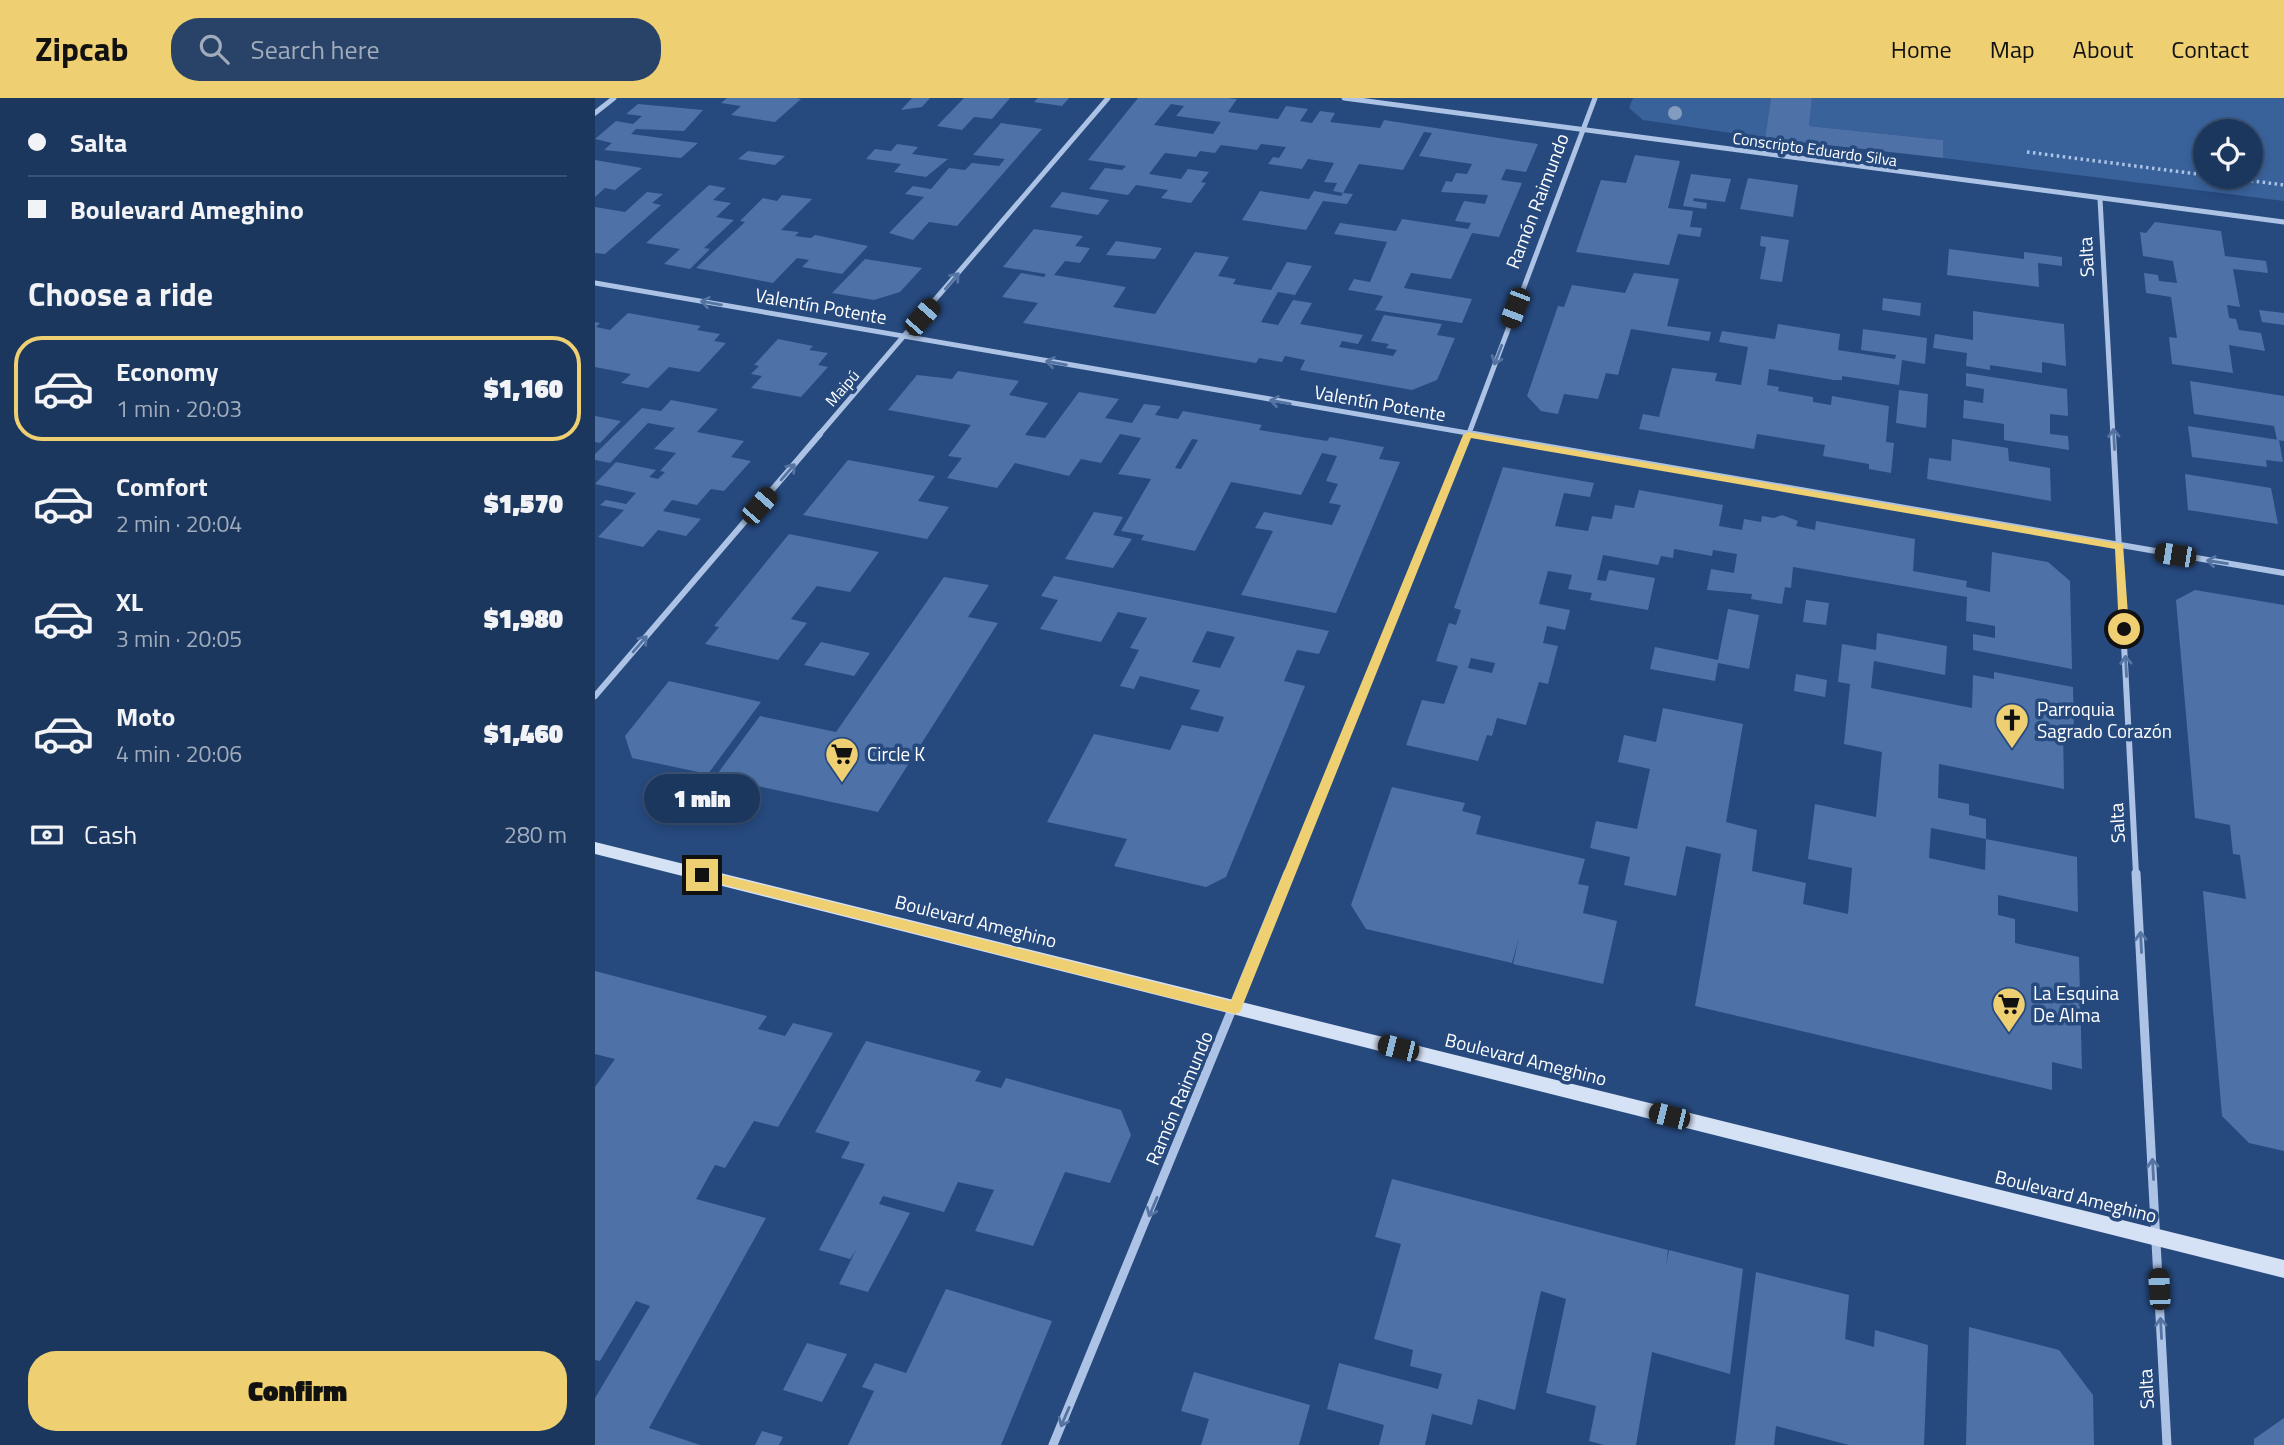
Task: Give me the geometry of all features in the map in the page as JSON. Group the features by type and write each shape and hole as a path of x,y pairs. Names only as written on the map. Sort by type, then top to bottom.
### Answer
{"main road":[{"name":"Boulevard Ameghino","path":"595,848 2284,1269"}],"street":[{"path":"595,113 614,98"},
{"name":"Maipú","path":"595,696 1108,98"},
{"name":"Conscripto Eduardo Silva","path":"1344,98 2284,222"},
{"name":"Ramón Raimundo","path":"1053,1445 1235,1008 1468,435 1595,98"},
{"name":"Salta","path":"2100,199 2167,1445"},
{"name":"Valentín Potente","path":"595,283 2284,573"}],"path":[{"path":"2027,152 2193,173"},
{"path":"2263,182 2284,185"}],"shaded area":[{"path":"1633,98 1771,98 1765,138 1643,120 1629,108"},
{"path":"1812,98 2284,98 2284,201 1943,158 1943,140 1809,126"}],"building":[{"path":"727,98 801,99 775,122 731,115 741,106 721,103"},
{"path":"912,98 930,98 922,107 901,110"},
{"path":"964,98 1010,98 992,119 974,117 962,130 937,126"},
{"path":"1038,98 1069,98 1062,106 1034,102"},
{"path":"1138,98 1237,99 1228,112 1278,119 1286,106 1308,109 1300,121 1312,123 1320,111 1335,113 1330,122 1380,128 1384,120 1538,144 1526,172 1506,169 1501,180 1522,183 1499,237 1472,233 1451,279 1411,273 1404,288 1472,299 1462,323 1375,310 1383,296 1348,290 1354,279 1370,282 1387,242 1334,234 1340,223 1396,231 1402,219 1468,229 1471,223 1455,221 1464,201 1485,204 1488,195 1441,192 1446,181 1452,182 1456,173 1467,174 1472,164 1419,156 1432,133 1424,132 1403,170 1359,164 1343,193 1333,191 1337,183 1324,182 1334,163 1308,159 1302,169 1268,164 1273,157 1279,158 1286,147 1261,144 1257,150 1221,145 1215,153 1200,151 1196,157 1165,153 1149,174 1181,179 1188,169 1209,172 1201,182 1206,183 1191,203 1161,198 1168,190 1136,185 1128,195 1089,189 1105,168 1122,170 1126,166 1088,160","holes":["1171,104 1184,106 1176,116 1221,122 1213,134 1154,125"]},
{"path":"1771,98 1812,98 1809,126 1943,140 1943,158 1765,138"},
{"path":"638,104 703,110 684,131 636,129 631,134 698,143 681,158 604,150 612,143 595,139 616,121 633,124 642,116 626,114"},
{"path":"1001,123 1042,129 957,226 929,222 913,240 889,233 924,197 905,194 913,186 931,189 949,168 965,170 972,163 999,166 1005,159 973,155"},
{"path":"897,144 918,147 912,154 948,159 926,177 894,172 901,164 866,159 875,149 891,151"},
{"path":"748,151 785,156 775,165 738,159"},
{"path":"1635,155 1680,161 1668,208 1693,211 1690,227 1702,228 1700,237 1678,234 1669,265 1576,252 1601,180 1626,183"},
{"path":"595,160 642,168 615,190 605,188 595,197"},
{"path":"1691,174 1731,179 1725,202 1694,198 1693,201 1707,203 1706,209 1683,206"},
{"path":"1748,178 1798,185 1793,217 1740,209"},
{"path":"709,185 726,188 713,200 731,203 716,217 734,220 704,248 710,249 690,269 664,264 680,249 646,243"},
{"path":"1260,191 1309,199 1314,191 1341,196 1343,193 1353,194 1347,204 1323,201 1306,230 1242,220"},
{"path":"647,192 663,194 652,203 661,205 605,254 595,253 595,207 625,212"},
{"path":"1062,192 1109,200 1098,215 1050,207"},
{"path":"782,195 812,199 781,230 799,232 795,236 811,238 815,235 868,246 842,274 802,267 809,260 797,258 773,283 696,268 745,222 740,221 763,198 777,201"},
{"path":"2155,222 2221,231 2225,256 2266,261 2268,273 2233,269 2240,307 2227,305 2229,318 2236,319 2239,330 2261,333 2265,351 2229,345 2233,373 2172,364 2169,337 2177,338 2171,297 2146,293 2144,273 2158,275 2159,281 2177,283 2173,261 2143,256 2140,232 2146,233"},
{"path":"1034,229 1083,236 1075,246 1090,248 1080,263 1065,261 1054,275 1126,287 1113,307 1155,314 1195,252 1229,257 1218,276 1236,279 1233,284 1271,290 1287,262 1312,266 1295,295 1278,292 1261,322 1278,325 1293,300 1312,303 1300,324 1363,335 1358,344 1342,341 1339,347 1393,356 1397,350 1386,348 1389,344 1371,341 1384,315 1442,324 1437,335 1455,338 1437,380 1412,390 1300,370 1305,360 1285,356 1282,362 1259,358 1256,363 1023,323 1038,303 1002,297 1021,273 1044,277 1046,274 1003,267"},
{"path":"1761,236 1789,240 1782,282 1760,279 1766,247 1760,246"},
{"path":"1116,241 1162,248 1155,259 1106,255"},
{"path":"1949,249 2024,259 2024,252 2062,257 2062,266 2038,263 2039,287 1947,275"},
{"path":"865,259 922,268 900,292 874,300 832,293"},
{"path":"1634,273 1679,279 1667,326 1711,332 1709,341 1631,329 1618,375 1606,373 1598,399 1564,394 1558,414 1541,411 1527,396 1558,306 1564,307 1572,285 1625,293"},
{"path":"1883,298 1921,303 1920,316 1882,310"},
{"path":"2259,310 2284,313 2284,325 2262,322"},
{"path":"1973,311 2064,324 2066,366 2042,362 2042,373 1990,365 1990,370 1966,366 1967,353 1933,348 1935,334 1973,340"},
{"path":"628,313 701,326 697,330 720,334 714,341 726,343 699,372 669,367 648,388 621,383 631,374 595,367 595,322 600,323 596,327 610,330"},
{"path":"1778,324 1840,334 1838,350 1895,359 1896,355 1861,350 1863,329 1927,338 1925,364 1902,360 1899,385 1842,376 1842,380 1834,380 1769,369 1767,385 1779,387 1778,391 1813,397 1813,402 1831,405 1832,396 1889,406 1886,442 1894,443 1891,473 1869,469 1869,464 1823,456 1825,445 1757,434 1754,449 1639,429 1643,414 1659,417 1672,368 1717,373 1715,381 1741,385 1748,347 1719,342 1722,331 1775,339"},
{"path":"778,339 813,346 809,350 828,353 818,365 828,367 801,397 751,388 762,376 751,374 759,366 754,365"},
{"path":"958,371 1019,381 1009,395 1048,403 1025,435 1045,438 1079,392 1119,399 1105,418 1132,423 1144,404 1161,406 1155,415 1178,419 1183,411 1262,425 1259,430 1327,441 1330,437 1384,447 1379,459 1400,462 1336,613 1241,595 1273,531 1255,528 1264,512 1332,525 1341,505 1329,503 1338,484 1326,481 1337,456 1322,453 1301,495 1231,482 1195,551 1141,540 1144,535 1121,531 1151,479 1118,474 1141,438 1120,434 1101,463 1081,459 1069,476 1015,463 997,488 947,478 962,458 948,456 971,425 888,410 917,375 952,379","holes":["1192,439 1198,440 1181,469 1175,468"]},
{"path":"1966,373 2067,389 2068,416 2050,414 2050,434 2068,436 2069,450 2004,440 2004,424 1963,418 1964,400 1983,403 1984,389 1966,386"},
{"path":"2190,381 2284,396 2284,441 2277,440 2274,426 2194,414"},
{"path":"1899,390 1928,394 1926,428 1896,423"},
{"path":"671,400 718,409 697,432 744,441 731,457 751,461 724,491 711,489 697,505 672,500 663,511 701,519 686,536 658,530 643,547 598,537 624,510 600,505 606,500 626,504 636,493 595,484 616,462 656,470 649,477 658,479 665,472 660,471 676,453 654,449 675,428 648,423 610,463 595,460 595,454 642,408 661,411"},
{"path":"595,416 621,421 600,443 595,442"},
{"path":"2188,426 2279,440 2283,462 2266,460 2267,467 2192,457"},
{"path":"1952,439 2008,448 2009,461 2050,468 2051,501 1927,479 1929,458 1951,461"},
{"path":"848,460 935,476 918,501 949,507 927,539 803,515"},
{"path":"1503,467 1594,483 1590,497 1564,493 1555,526 1588,531 1592,516 1612,519 1615,505 1634,508 1639,490 1723,505 1719,526 1742,530 1744,519 1761,522 1762,516 1774,518 1782,515 1798,521 1796,526 1815,530 1816,521 1915,539 1913,571 1967,581 1966,587 1990,592 1992,552 2048,562 2070,581 2072,669 1973,650 1973,634 1995,638 1995,626 1966,621 1967,597 1793,567 1791,588 1785,587 1782,604 1751,599 1752,594 1707,590 1711,569 1734,573 1737,554 1713,550 1712,556 1674,549 1673,558 1661,556 1658,565 1603,555 1597,580 1606,581 1609,570 1655,578 1648,610 1590,600 1592,593 1568,589 1572,575 1548,571 1539,604 1570,610 1565,630 1547,626 1543,643 1558,646 1548,684 1539,682 1526,725 1497,718 1492,736 1487,735 1478,761 1406,745 1422,700 1444,704 1458,666 1436,661 1449,623 1456,625 1461,610 1454,608","holes":["1471,658 1495,663 1492,673 1468,668"]},
{"path":"2185,474 2271,488 2278,524 2188,510"},
{"path":"1094,512 1123,517 1113,535 1132,539 1113,568 1065,559"},
{"path":"789,534 879,552 850,592 817,586 791,619 807,623 778,660 705,644 719,627 714,626"},
{"path":"1054,576 1329,631 1319,654 1297,650 1284,681 1305,686 1226,877 1206,887 1114,866 1127,839 1047,822 1094,734 1170,750 1182,725 1218,732 1224,717 1190,709 1200,690 1140,676 1134,689 1120,686 1139,650 1130,648 1147,618 1118,612 1101,642 1040,629 1058,600 1041,596","holes":["1207,631 1235,637 1220,668 1192,662"]},
{"path":"944,577 989,585 968,617 998,623 878,812 715,777 760,716 836,732"},
{"path":"2195,590 2284,605 2284,1151 2249,1143 2222,1116 2203,891 2246,899 2240,855 2233,854 2230,825 2195,818 2176,600"},
{"path":"1806,600 1829,603 1826,625 1803,622"},
{"path":"1728,609 1759,615 1749,669 1718,663 1715,681 1650,669 1655,647 1718,660"},
{"path":"1877,633 1947,646 1945,675 1874,661 1871,688 1972,708 1973,675 1994,679 1994,672 2073,687 2074,728 2063,726 2064,789 1939,764 1938,798 1969,804 1969,815 1986,819 1986,839 2077,857 2078,912 1998,895 1998,915 2015,919 2015,943 2079,957 2082,1069 2052,1062 2052,1090 1695,1006 1721,854 1686,846 1676,896 1624,885 1630,857 1590,848 1596,821 1637,829 1650,769 1618,762 1624,735 1656,742 1663,708 1743,724 1726,822 1757,830 1752,871 1806,883 1803,904 1848,914 1852,868 1808,859 1815,804 1876,817 1882,752 1844,744 1850,684 1838,682 1842,644 1876,650","holes":["1931,828 1986,839 1985,870 1929,858"]},
{"path":"821,642 870,653 854,676 804,665"},
{"path":"1796,674 1827,680 1825,697 1794,691"},
{"path":"669,681 761,702 708,774 632,758 625,736"},
{"path":"1392,787 1465,803 1462,811 1481,816 1476,834 1585,859 1578,884 1589,886 1583,913 1617,921 1603,984 1513,964 1519,937 1512,963 1366,929 1351,905"},
{"path":"595,971 767,1016 758,1029 785,1036 793,1023 833,1033 778,1127 754,1121 725,1168 715,1165 696,1199 766,1218 649,1428 700,1445 595,1445 595,1398 650,1306 636,1301 600,1361 595,1360 595,1087 615,1059 595,1054"},
{"path":"866,1041 981,1071 975,1081 1001,1088 1006,1078 1121,1110 1131,1135 1110,1183 1065,1172 1033,1246 975,1231 994,1190 958,1182 944,1212 883,1196 879,1204 910,1213 868,1292 839,1284 856,1250 850,1259 819,1250 865,1164 841,1158 850,1142 815,1132"},
{"path":"1392,1179 1668,1250 1666,1265 1669,1250 1743,1269 1730,1374 1652,1352 1636,1445 1604,1445 1589,1441 1596,1406 1546,1393 1566,1299 1541,1291 1515,1410 1478,1399 1472,1425 1432,1414 1425,1445 1379,1445 1384,1425 1327,1409 1339,1363 1438,1389 1442,1374 1410,1366 1413,1350 1374,1339 1401,1244 1375,1237"},
{"path":"1756,1272 1849,1295 1845,1339 1874,1347 1875,1330 1928,1345 1924,1445 1849,1445 1776,1426 1774,1445 1735,1445"},
{"path":"946,1289 1052,1321 1001,1445 848,1445 874,1391 862,1387 875,1363 906,1373"},
{"path":"1969,1327 2059,1350 2093,1395 2094,1445 1966,1445"},
{"path":"807,1343 847,1354 822,1402 783,1390"},
{"path":"1194,1372 1310,1405 1299,1445 1201,1445 1209,1419 1181,1411"},
{"path":"2284,1418 2284,1445 2254,1445 2254,1439"},
{"path":"762,1431 783,1437 779,1445 755,1445"}],"place":[{"name":"Parroquia Sagrado Corazón","path":"2012,750"},
{"name":"Circle K","path":"842,784"},
{"name":"La Esquina De Alma","path":"2009,1034"}],"route":[{"path":"702,875 1235,1008 1468,435 2120,546 2124,629"}]}
